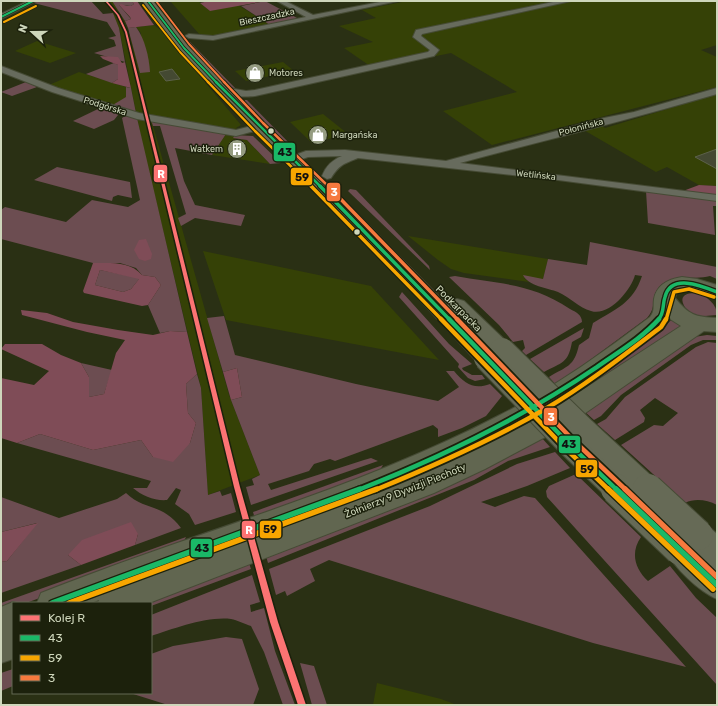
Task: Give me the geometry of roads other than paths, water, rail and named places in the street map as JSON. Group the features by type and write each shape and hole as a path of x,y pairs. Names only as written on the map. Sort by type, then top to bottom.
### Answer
{"highway":[{"name":"Żołnierzy 9 Dywizji Piechoty","path":"55,602 342,498 395,476 489,432 558,394 606,361 657,322 664,314 666,293 670,288 684,283 702,285 717,292"},
{"path":"666,301 677,314 707,325"},
{"name":"Żołnierzy 9 Dywizji Piechoty","path":"115,602 182,575 425,485 476,462 559,418 707,325"},
{"path":"1,622 12,617"},
{"path":"1,647 12,643"}],"main road":[{"name":"Podkarpacka","path":"148,1 176,38 223,90 242,100 303,158 340,206 494,354"},
{"name":"Podkarpacka","path":"161,1 242,100 259,127 327,176 494,354 568,442 698,546 717,585"}],"street":[{"path":"1,17 33,1"},
{"path":"280,1 313,18"},
{"name":"Bieszczadzka","path":"194,41 212,39 395,1"},
{"path":"242,100 432,54 435,50 417,36 419,32 568,1"},
{"path":"176,38 194,41"},
{"name":"Bieszczadzka","path":"194,41 212,39"},
{"name":"Podgórska","path":"1,69 55,90 137,116 236,133 259,127"},
{"name":"Połonińska","path":"444,164 607,120 635,115 717,91"},
{"name":"Wetlińska","path":"303,158 385,156 717,198"},
{"path":"327,176 332,167 351,157"}],"rail line":[{"name":"R","path":"106,1 118,15 126,32 237,487 274,622 302,705"}],"place":[{"name":"Motores","path":"255,73"},
{"name":"Margańska","path":"318,135"},
{"name":"Watkem","path":"237,149"}]}
